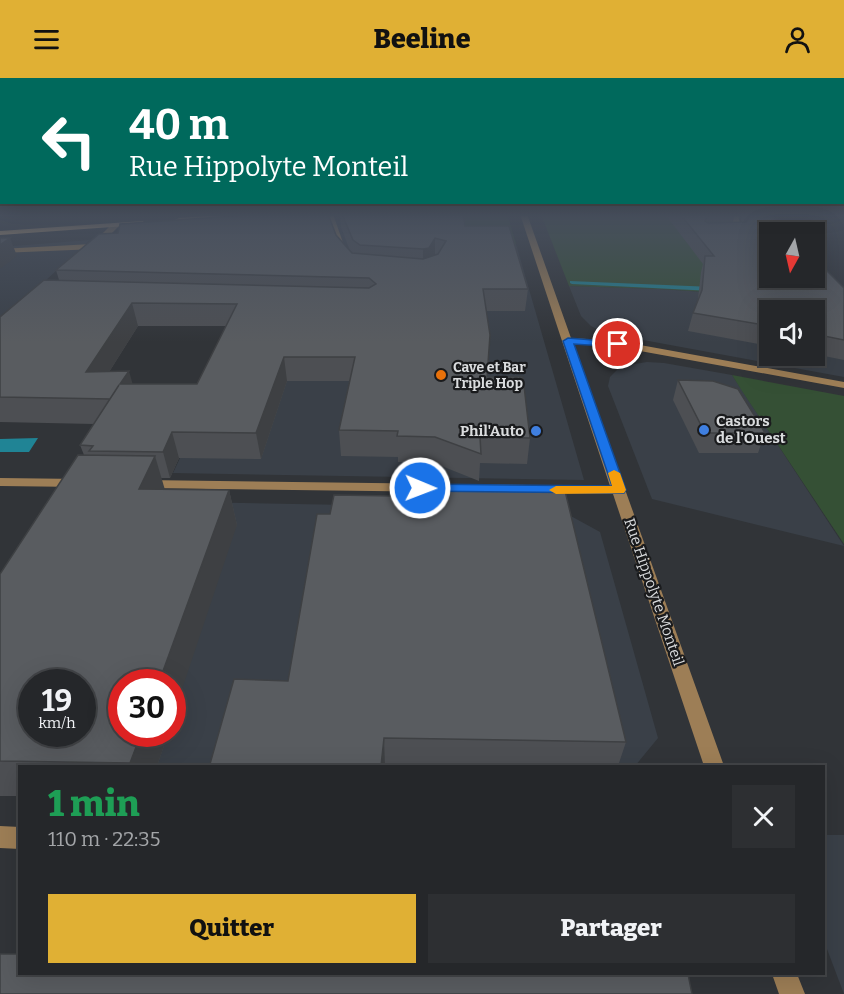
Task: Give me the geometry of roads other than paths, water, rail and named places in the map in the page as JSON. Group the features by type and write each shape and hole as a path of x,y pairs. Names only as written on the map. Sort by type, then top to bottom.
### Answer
{"street":[{"path":"347,257 351,267"},
{"name":"Rue Hippolyte Monteil","path":"538,257 714,765"},
{"path":"568,341 618,344 844,385"},
{"path":"0,482 95,483"},
{"path":"131,484 620,490"},
{"path":"0,837 18,838"},
{"path":"785,975 792,994"}],"water":[{"path":"38,438 29,452 0,452 0,439"}],"waterway":[{"path":"572,282 713,289"}],"place":[{"name":"Cave et Bar Triple Hop","path":"441,375"},
{"name":"Castors de l'Ouest","path":"704,430"},
{"name":"Phil'Auto","path":"536,431"}]}
